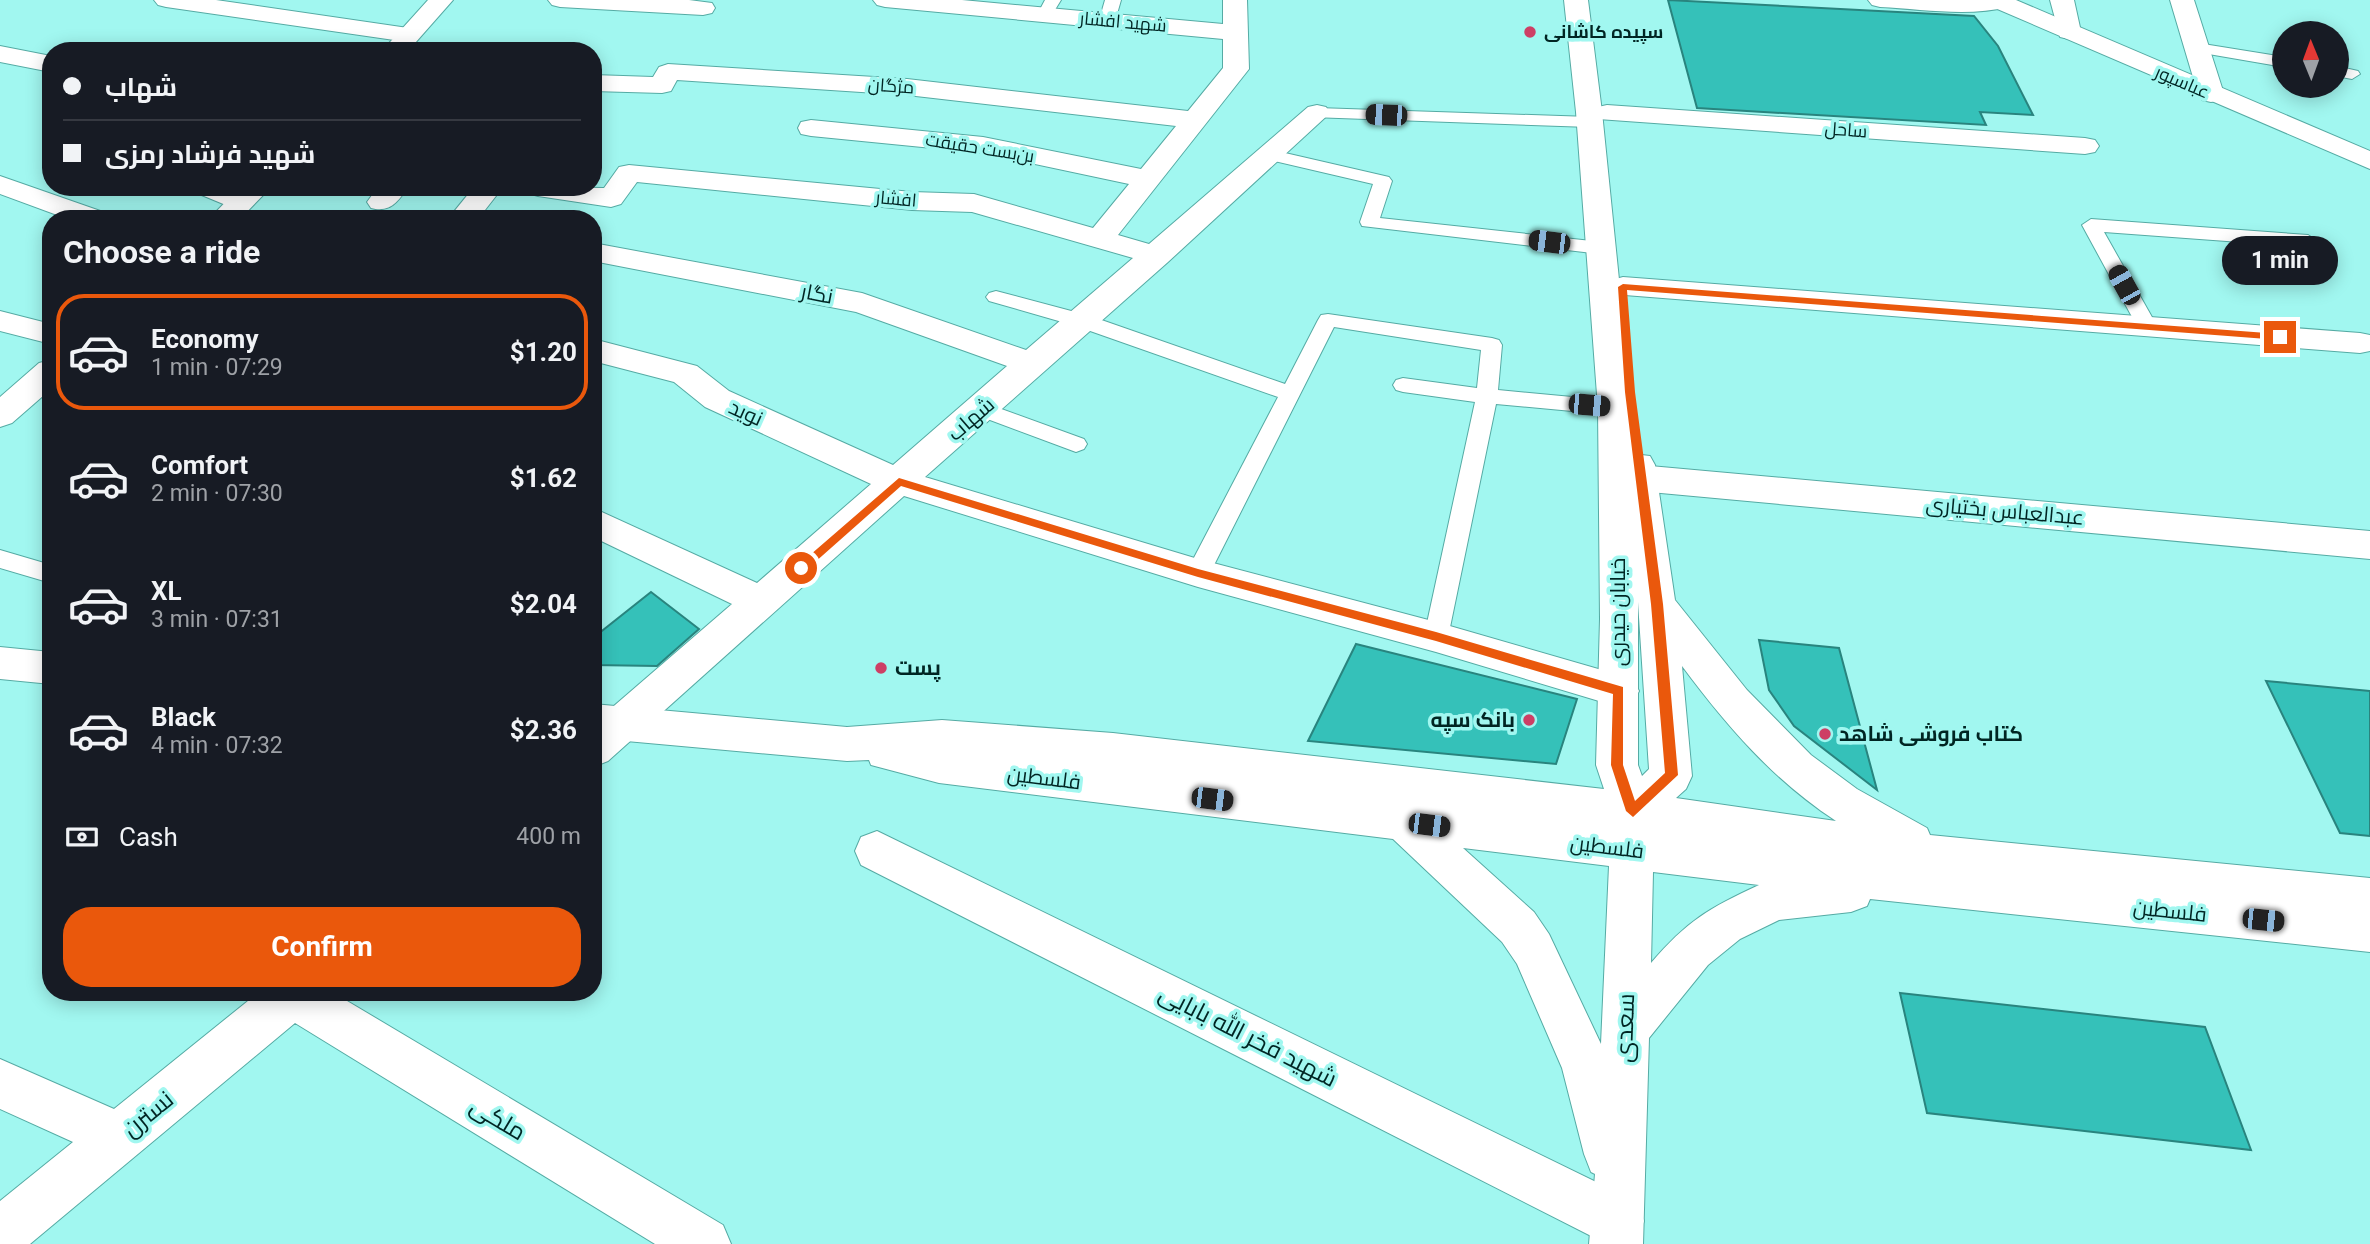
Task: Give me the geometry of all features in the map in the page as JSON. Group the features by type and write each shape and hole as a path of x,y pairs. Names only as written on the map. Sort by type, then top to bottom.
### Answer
{"street":[{"path":"166,0 396,42"},
{"path":"402,42 441,0"},
{"path":"560,0 704,8"},
{"name":"شهید افشار","path":"885,0 1110,10 1236,33"},
{"path":"1100,240 1236,69 1235,0"},
{"name":"خیابان حیدری","path":"1576,0 1599,118 1623,287 1639,478 1657,604 1671,775 1632,831"},
{"name":"خیابان حیدری","path":"1590,0 1599,118 1601,248 1615,408 1619,691 1617,765 1632,831"},
{"path":"1880,0 1952,4 1998,1"},
{"path":"2062,0 2068,32"},
{"path":"2182,0 2211,94"},
{"name":"عباسپور","path":"1998,1 2370,161"},
{"path":"0,54 42,62"},
{"name":"مژگان","path":"602,83 662,85 668,72 894,86 1195,120"},
{"name":"شهاب","path":"603,731 762,602 1317,113"},
{"name":"ساحل","path":"1599,118 2085,146"},
{"name":"بن‌بست حقیقت","path":"811,128 983,145 1148,179"},
{"name":"افشار","path":"598,196 611,198 629,173 912,201 974,203 1157,256"},
{"path":"0,184 71,210"},
{"path":"470,210 481,196"},
{"name":"نگار","path":"602,254 862,303 1033,364"},
{"path":"1623,287 2360,343"},
{"path":"0,321 42,332"},
{"name":"نوید","path":"602,352 685,374 717,400 899,482 1198,573 1436,637 1619,691"},
{"path":"7,401 42,377"},
{"name":"عبدالعباس بختیاری","path":"1639,478 2370,545"},
{"path":"602,525 762,602"},
{"path":"1657,604 1736,705 1778,750 1818,786 1869,820 1925,869"},
{"path":"0,663 42,667"},
{"name":"فلسطین","path":"603,731 847,744 942,737 1086,749 1632,831 2370,932"},
{"name":"فلسطین","path":"847,744 939,765 1404,822 1632,831"},
{"path":"1404,822 1518,927 1533,949 1586,1066 1618,1219"},
{"name":"سعدی","path":"1618,1219 1632,831"},
{"name":"شهید فخر الله بابایی","path":"877,851 1618,1219"},
{"path":"1625,1030 1692,950 1724,924 1774,900 1925,869"},
{"name":"فلسطین","path":"1925,869 2370,899"},
{"name":"نسترن","path":"0,1235 285,1001"},
{"name":"ملکی","path":"308,1001 704,1244"},
{"path":"0,1084 120,1137"}],"lane":[{"path":"2197,48 2272,60"},
{"path":"1317,113 1599,118"},
{"path":"1272,155 1383,181 1369,222 1601,248"},
{"path":"222,196 240,203"},
{"path":"2147,326 2091,225 2308,241"},
{"path":"996,297 1083,321 1291,394"},
{"path":"1198,573 1328,320 1492,345 1487,396 1436,637"},
{"path":"1403,385 1615,408"},
{"path":"982,409 1076,444"},
{"path":"0,559 42,571"}],"building":[{"path":"1668,0 1974,16 1998,46 2033,115 1980,112 1986,125 1697,108"},
{"path":"651,592 699,629 657,666 602,665 602,631"},
{"path":"1759,640 1839,648 1877,790 1794,726 1769,690"},
{"path":"1356,644 1577,699 1556,764 1308,741"},
{"path":"2266,681 2370,691 2370,836 2340,833"},
{"path":"1900,993 2205,1027 2251,1150 1927,1113"}],"place":[{"name":"سپیده کاشانی","path":"1530,32"},
{"name":"پست","path":"881,668"},
{"name":"بانک سپه","path":"1529,720"},
{"name":"کتاب فروشی شاهد","path":"1825,734"}],"route":[{"path":"801,568 899,482 1198,573 1436,637 1619,691 1617,765 1633,811 1671,775 1657,604 1630,392 1623,287 2280,337"}]}
